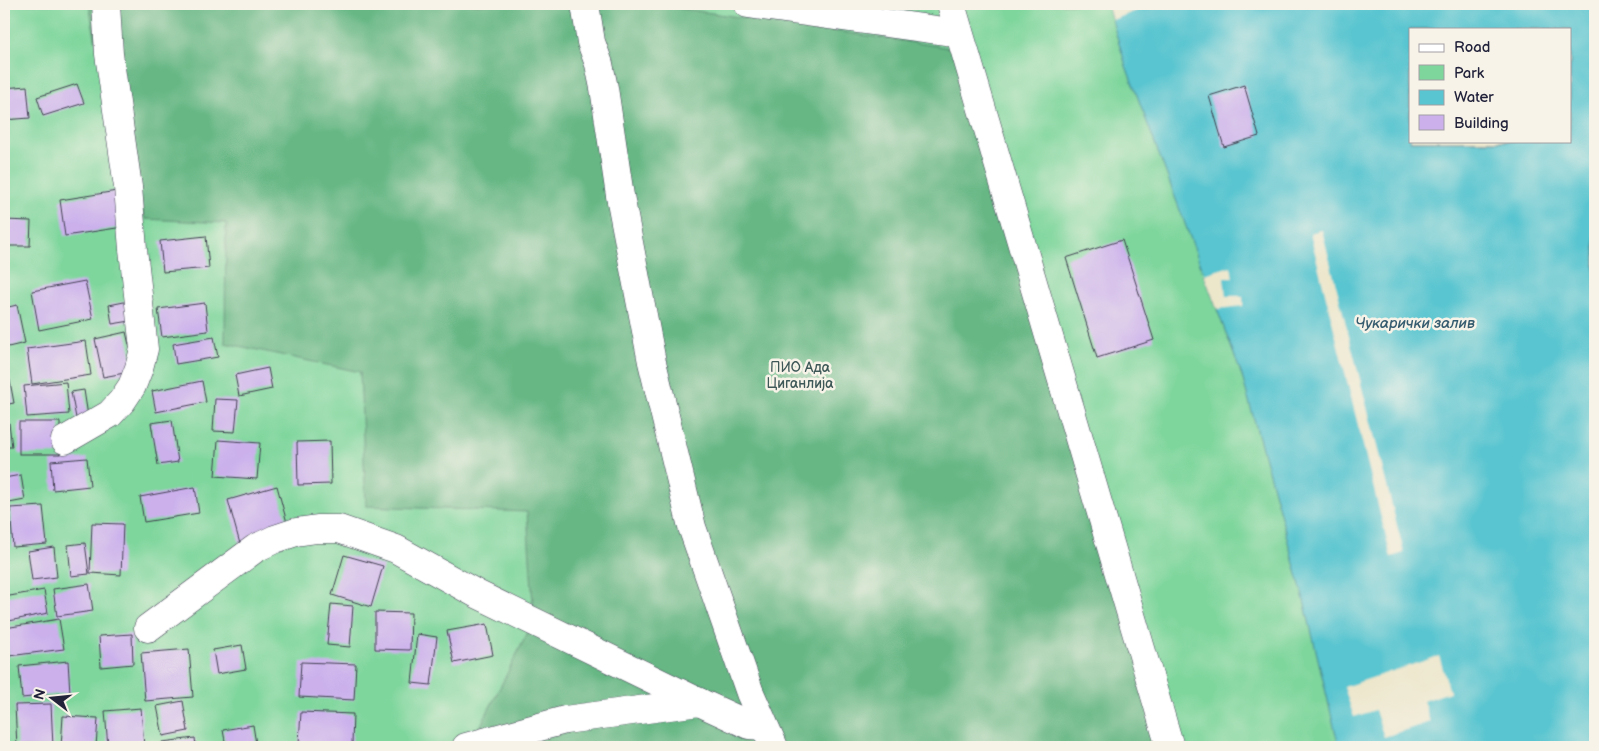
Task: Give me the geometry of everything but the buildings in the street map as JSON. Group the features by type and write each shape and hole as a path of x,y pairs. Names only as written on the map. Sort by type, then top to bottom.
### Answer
{"street":[{"path":"65,440 110,414 122,401 132,386 144,349 128,188 109,54 106,4"},
{"path":"585,4 591,42 599,64 604,88 620,196 652,362 692,527 750,693 769,737"},
{"path":"748,4 959,33"},
{"path":"951,4 1170,747"},
{"path":"148,628 256,548 296,532 317,529 339,529 396,549 477,594 749,725 769,737"},
{"path":"466,747 565,720 699,702"}],"green space":[{"name":"ПИО Ада Циганлија","path":"4,4 1595,4 1595,747 4,747"},
{"path":"89,4 650,4 965,50 1170,747 470,747 534,620 527,512 366,506 360,372 225,343 226,223 145,219 95,37"}],"water":[{"name":"Чукарички залив","path":"1107,4 1595,4 1595,747 1339,747 1303,596 1242,376 1126,66"}],"pier":[{"path":"1118,4 1155,4 1112,20 1108,7"},
{"path":"1322,230 1404,553 1391,557 1310,233"},
{"path":"1231,266 1233,278 1224,278 1226,296 1243,296 1243,306 1217,309 1204,274"},
{"path":"1439,656 1450,692 1423,701 1430,722 1384,737 1375,710 1354,717 1344,687"}]}
